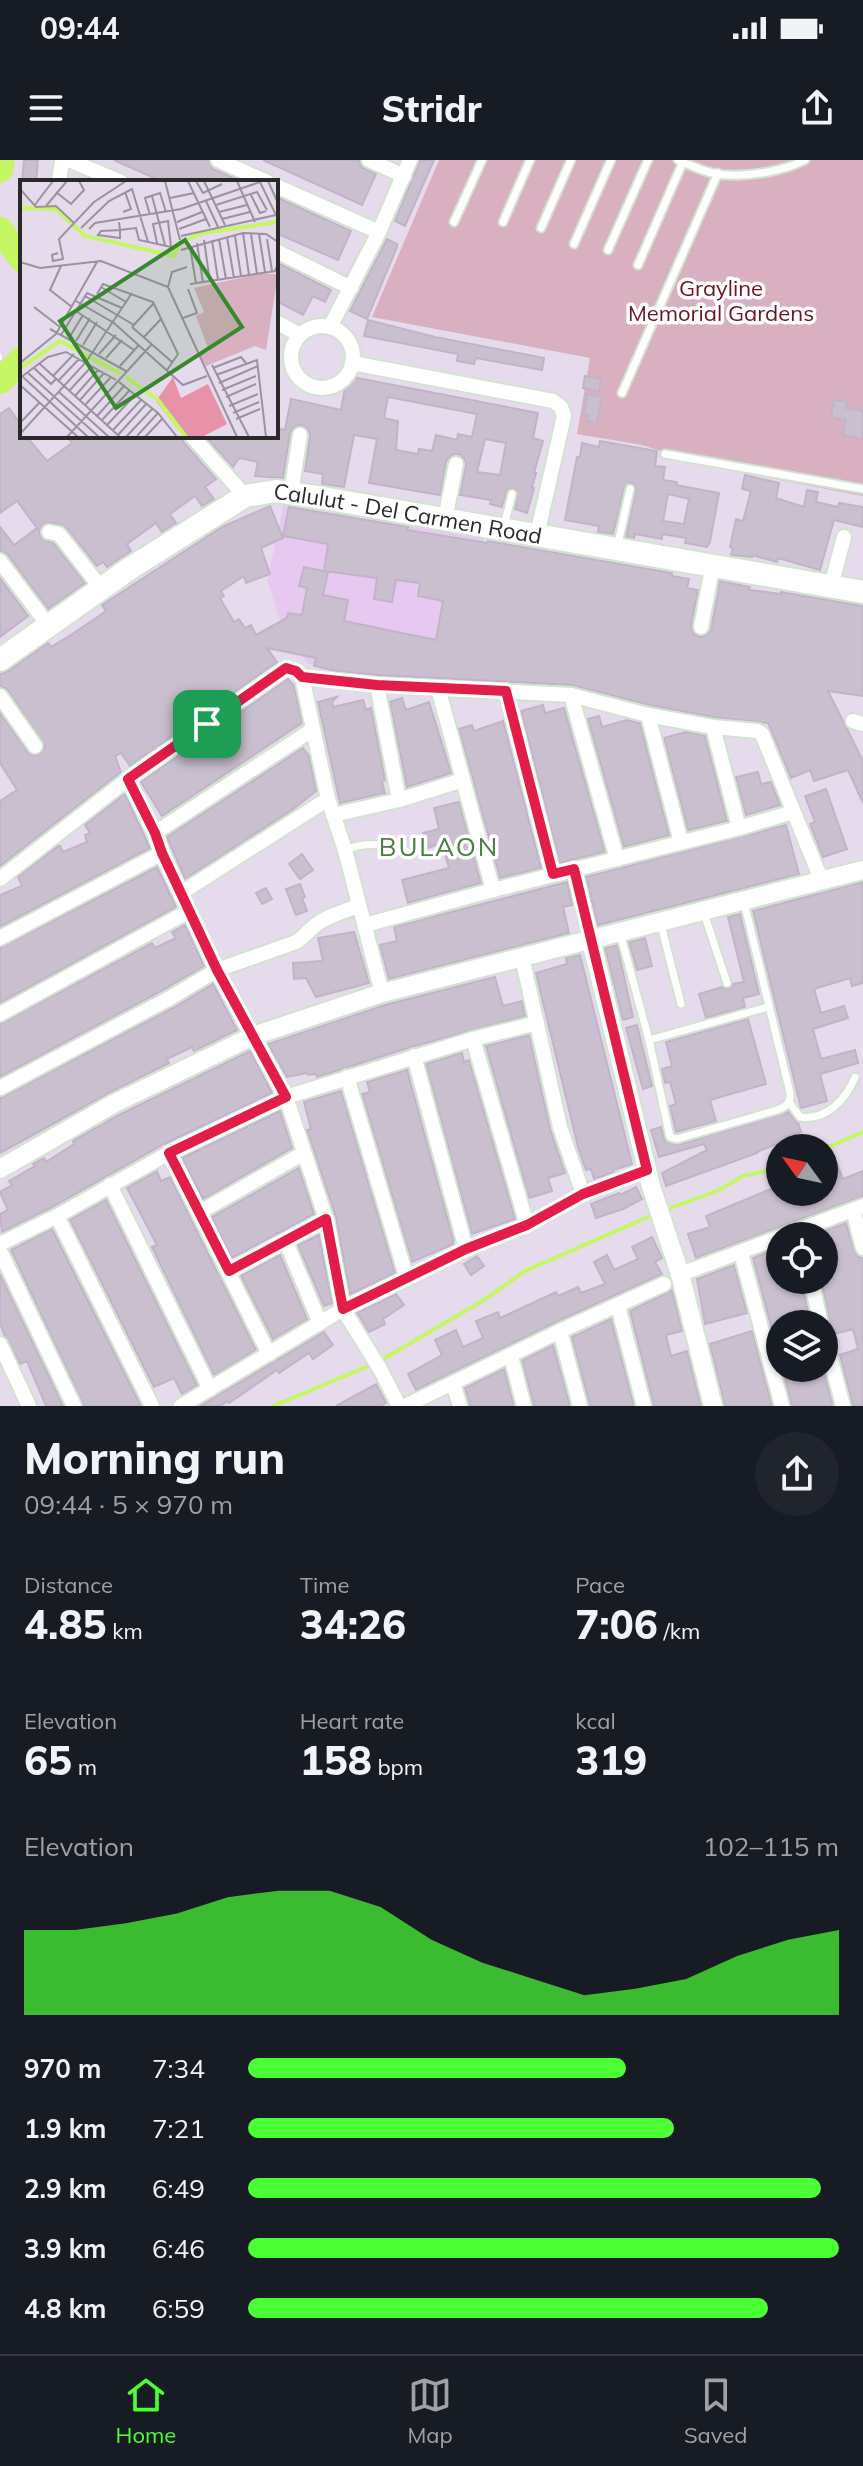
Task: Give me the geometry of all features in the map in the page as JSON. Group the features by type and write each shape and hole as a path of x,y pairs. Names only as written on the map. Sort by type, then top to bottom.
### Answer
{"main road":[{"name":"Calulut - Del Carmen Road","path":"0,660 101,588 217,512 245,496 264,492 291,493 504,528 863,592"}],"street":[{"path":"59,180 62,160"},
{"path":"69,160 116,180"},
{"path":"218,160 263,180"},
{"path":"369,160 404,176"},
{"path":"330,327 379,232 410,160"},
{"path":"278,187 379,232"},
{"path":"278,252 351,288"},
{"path":"278,323 300,335"},
{"path":"330,327 343,335 351,348 352,363 348,374 339,383 327,388 315,388 299,378 291,361 294,343 309,329 330,327"},
{"path":"352,363 553,401 561,407 564,416 537,535"},
{"path":"291,493 300,435"},
{"path":"194,438 245,496"},
{"path":"445,519 456,464"},
{"path":"49,532 59,534 101,588"},
{"path":"831,586 844,537"},
{"path":"0,561 48,625"},
{"path":"701,627 713,564"},
{"path":"0,879 128,779 286,668 302,677 328,799 345,850 382,993"},
{"path":"302,677 377,685 571,695 648,715 713,727 758,731 762,734 821,879"},
{"path":"377,685 399,800"},
{"path":"438,688 493,890"},
{"path":"506,691 553,874"},
{"path":"571,695 617,859"},
{"path":"0,696 35,746"},
{"path":"648,715 681,842"},
{"path":"713,727 739,828"},
{"path":"155,833 312,730"},
{"path":"128,779 217,970 286,1097 326,1219 343,1309 402,1406 664,1284"},
{"path":"333,815 399,800 463,780"},
{"path":"181,893 328,799"},
{"path":"365,925 793,812"},
{"path":"0,938 162,853"},
{"path":"574,869 649,1178 680,1274 713,1406"},
{"path":"0,1169 113,1104 253,1036 382,993 863,870"},
{"path":"0,1088 217,970 296,942 321,923 358,906"},
{"path":"0,1014 189,911"},
{"path":"522,957 560,1127 583,1194"},
{"path":"0,1244 169,1153 286,1097 414,1056 537,1023"},
{"path":"473,1039 527,1225"},
{"path":"414,1056 466,1249"},
{"path":"347,1077 407,1279"},
{"path":"169,1153 269,1354"},
{"path":"200,1212 304,1153"},
{"path":"181,1406 343,1309 466,1249 527,1225 583,1194 649,1178"},
{"path":"110,1185 210,1389"},
{"path":"822,1222 858,1208 863,1248"},
{"path":"57,1216 152,1406"},
{"path":"229,1271 326,1219"},
{"path":"286,1242 320,1323"},
{"path":"689,1271 766,1244"},
{"path":"0,1251 74,1406"},
{"path":"741,1253 782,1406"},
{"path":"618,1306 644,1406"},
{"path":"560,1331 580,1406"},
{"path":"0,1344 29,1406"},
{"path":"511,1356 524,1406"},
{"path":"837,1382 843,1406"},
{"path":"453,1383 460,1406"}],"lane":[{"path":"454,222 482,160"},
{"path":"503,222 530,160"},
{"path":"541,228 571,160"},
{"path":"574,244 611,160"},
{"path":"608,250 648,160"},
{"path":"638,265 681,161 704,171 728,175 764,172 794,166 805,160"},
{"path":"622,393 718,173"},
{"path":"665,454 863,489"},
{"path":"617,550 630,489"},
{"path":"504,528 512,494"},
{"path":"345,850 359,844 376,843 413,854"},
{"path":"744,900 790,1093 789,1102 800,1117 808,1118 840,1103 848,1094 855,1077"},
{"path":"703,911 727,983"},
{"path":"660,922 681,1004"},
{"path":"620,933 673,1140 777,1110 789,1102"},
{"path":"649,1040 768,1007"}],"path":[{"path":"0,354 0,360"}],"shaded area":[{"path":"285,500 484,537 461,649 405,632 390,683 309,664 286,638 267,580"}],"green space":[{"name":"Grayline Memorial Gardens","path":"439,160 863,160 863,496 660,457 661,451 642,445 577,434 590,358 372,317"}],"building":[{"path":"24,160 38,160 36,180 22,180"},
{"path":"114,160 208,160 213,169 238,180 159,180"},
{"path":"263,160 359,160 361,166 376,174 362,205"},
{"path":"420,160 434,160 405,226 395,221"},
{"path":"278,198 351,231 338,260 278,234"},
{"path":"387,239 397,247 367,319 350,311"},
{"path":"278,263 331,290 325,302 313,296 303,315 278,302"},
{"path":"368,320 435,337 544,358 542,370 476,358 474,364 457,361 458,354 364,336"},
{"path":"347,376 538,413 533,438 543,441 527,513 515,509 518,493 514,488 507,490 502,507 490,504 491,500 460,495 466,465 459,454 452,455 446,461 440,495 369,483 377,439 354,435 344,487 322,484 323,474 305,471 310,436 302,425 296,426 290,433 283,478 255,476 258,462 239,458 233,467 207,438 278,438 278,428 285,430 291,399 341,410","holes":["388,397 477,414 472,437 458,434 457,440 436,435 432,451 419,449 418,454 396,450 398,421 384,418","485,439 506,443 500,475 477,472"]},
{"path":"585,376 601,379 599,391 583,388"},
{"path":"587,394 602,397 597,423 587,421 588,415 584,415"},
{"path":"834,400 847,402 846,408 863,411 863,439 843,435 846,420 831,417"},
{"path":"9,408 20,423 20,438 28,438 47,461 72,443 68,438 183,438 216,479 205,487 214,499 202,506 195,496 170,514 176,523 162,532 156,523 127,544 131,551 107,567 103,562 97,566 66,527 51,522 42,525 39,531 42,539 53,543 85,583 48,609 8,555 0,551 0,527 14,545 37,528 17,501 0,513 0,414"},
{"path":"600,441 657,451 655,466 665,467 663,480 719,493 707,547 685,543 686,538 662,534 662,539 635,534 634,538 626,537 636,490 631,483 624,488 613,534 598,532 599,526 565,520 582,443 599,447","holes":["668,494 689,499 684,524 663,521"]},
{"path":"745,475 779,483 776,498 804,507 807,490 818,492 816,502 838,507 839,503 863,507 863,527 834,520 820,570 778,558 777,562 752,555 731,555 736,519 743,521 751,491 742,489"},
{"path":"270,506 283,538 261,548 270,574 246,583 244,576 221,591 224,596 220,598 234,622 239,619 245,628 251,625 256,635 287,618 288,613 302,615 307,588 299,586 304,567 328,572 323,595 348,600 344,621 436,640 443,601 418,596 420,583 396,580 392,602 374,599 377,578 324,571 328,544 283,536 289,507 408,527 407,530 672,573 672,576 689,579 687,588 698,590 691,626 694,634 700,637 711,630 720,581 750,587 749,590 781,592 863,606 863,696 828,691 863,761 863,803 848,770 814,781 810,770 791,778 768,723 719,718 650,705 572,685 336,671 314,666 316,658 267,648 277,662 130,766 121,753 115,756 121,772 0,866 0,801 17,790 0,763 0,713 30,755 40,755 45,746 8,690 0,686 0,674 48,643 51,647 74,633 106,611 102,605 222,527"},
{"path":"0,578 28,616 0,637"},
{"path":"288,679 294,686 302,723 162,816 141,782"},
{"path":"337,697 332,702 333,707 363,700 366,710 371,708 385,793 340,803 318,702"},
{"path":"402,698 406,710 429,702 451,773 407,787 390,702"},
{"path":"543,705 545,713 564,708 605,852 560,863 521,711"},
{"path":"599,716 602,727 627,720 640,723 669,835 624,847 588,719"},
{"path":"503,721 541,868 500,878 459,729 472,725 474,731"},
{"path":"686,732 705,736 727,821 688,830 664,738"},
{"path":"303,748 309,756 316,791 185,879 167,837"},
{"path":"758,772 761,784 771,782 780,805 746,815 736,777"},
{"path":"826,789 847,849 823,857 810,824 815,822 805,796"},
{"path":"125,794 150,848 0,927 0,895 22,886 18,877 58,846 63,852 87,842 85,835 90,833 85,825"},
{"path":"459,802 481,883 408,903 402,880 449,868 442,843 427,848 423,833 439,829 434,808"},
{"path":"786,825 799,874 598,925 586,877"},
{"path":"302,854 313,870 300,879 289,864"},
{"path":"157,867 176,907 0,1003 0,948"},
{"path":"567,882 572,905 563,907 569,933 389,979 380,945 397,941 394,927"},
{"path":"863,882 863,983 852,986 850,978 814,989 821,1013 844,1006 848,1018 813,1029 821,1059 855,1050 858,1063 820,1074 827,1101 801,1108 753,911"},
{"path":"300,884 307,911 296,915 286,889"},
{"path":"266,888 272,899 262,904 256,893"},
{"path":"740,914 759,994 743,998 745,1007 706,1018 699,994 722,987 728,989 733,984 744,982 728,917"},
{"path":"185,925 204,966 0,1077 0,1024 152,943 155,948 176,938 172,932"},
{"path":"354,932 369,983 316,997 306,978 294,979 293,963 323,961 318,938"},
{"path":"645,938 652,966 637,970 629,942"},
{"path":"617,945 633,1017 623,1020 605,948"},
{"path":"580,955 632,1164 594,1179 591,1169 586,1170 578,1147 536,973 567,964 566,958"},
{"path":"495,977 503,1006 522,1001 525,1016 317,1077 316,1074 307,1073 287,1077 268,1044 385,1005"},
{"path":"213,984 237,1030 194,1051 192,1047 167,1059 169,1063 0,1153 0,1098"},
{"path":"748,1019 766,1084 710,1100 716,1121 676,1132 670,1106 676,1104 670,1082 665,1083 662,1069 672,1066 666,1042"},
{"path":"637,1025 652,1086 643,1089 626,1028"},
{"path":"529,1035 550,1129 565,1173 548,1178 552,1191 529,1198 486,1046"},
{"path":"250,1051 272,1093 164,1144 2,1232 0,1214 8,1210 0,1192 12,1185 9,1181 44,1158 46,1162 74,1144 73,1141 119,1115"},
{"path":"462,1053 464,1062 469,1060 515,1219 472,1234 426,1064"},
{"path":"407,1070 453,1239 453,1244 412,1262 362,1094 370,1092 367,1082"},
{"path":"341,1091 395,1273 350,1294 336,1217 307,1130 311,1129 304,1102"},
{"path":"280,1111 292,1148 203,1199 182,1158"},
{"path":"788,1112 801,1132 766,1134 766,1148 666,1186 662,1173 707,1150 704,1144 659,1157 651,1130 661,1127 665,1141 678,1145"},
{"path":"838,1166 843,1179 863,1171 863,1196 838,1205"},
{"path":"299,1168 314,1214 232,1258 212,1217"},
{"path":"157,1171 161,1181 170,1177 256,1350 214,1375 152,1247 157,1245 127,1188"},
{"path":"636,1187 642,1199 596,1218 591,1204"},
{"path":"766,1191 766,1206 836,1206 793,1222 766,1222 766,1232 696,1258 688,1234 710,1227 706,1216"},
{"path":"106,1200 197,1385 182,1394 174,1378 154,1387 70,1220"},
{"path":"846,1223 854,1251 863,1258 863,1406 853,1406 840,1355 858,1349 853,1329 838,1333 838,1310 827,1310 824,1294 838,1294 838,1226"},
{"path":"52,1229 141,1406 84,1406 11,1250"},
{"path":"319,1235 332,1303 324,1306 298,1245"},
{"path":"652,1237 662,1258 655,1262 662,1274 416,1390 408,1374 442,1355 435,1340 456,1330 463,1347 483,1338 476,1321 498,1312 500,1318 556,1292 558,1296 578,1287 581,1293 605,1284 594,1262 607,1255 614,1270 638,1259 632,1247"},
{"path":"766,1253 766,1294 804,1294 808,1310 767,1310 753,1258"},
{"path":"280,1255 307,1319 273,1339 241,1276"},
{"path":"477,1256 484,1266 471,1275 464,1264"},
{"path":"734,1265 747,1313 705,1324 697,1279"},
{"path":"0,1274 63,1406 46,1406 27,1361 20,1364 5,1336 0,1323"},
{"path":"672,1290 682,1331 666,1335 671,1356 687,1351 701,1406 654,1406 630,1311"},
{"path":"396,1294 404,1305 383,1319 385,1324 369,1332 357,1313"},
{"path":"611,1319 634,1406 590,1406 572,1337"},
{"path":"752,1331 772,1406 725,1406 710,1344"},
{"path":"324,1332 333,1345 313,1359 309,1353 279,1373 277,1370 229,1403 200,1406"},
{"path":"553,1345 570,1406 534,1406 522,1360"},
{"path":"504,1369 514,1406 470,1406 465,1388"},
{"path":"786,1382 827,1382 833,1406 792,1406"},
{"path":"376,1384 386,1403 381,1406 336,1406"}],"waterway":[{"path":"0,170 2,160"},
{"path":"0,230 20,256"},
{"path":"0,381 20,361"},
{"path":"838,1143 863,1132"},
{"path":"663,1211 719,1190 743,1176 766,1171"},
{"path":"273,1406 378,1362 484,1300 525,1271 655,1214"}],"district":[{"name":"BULAON","path":"439,847"}],"route":[{"path":"286,668 302,677 377,685 506,691 553,874 574,869 647,1170 583,1194 527,1225 466,1249 343,1309 326,1219 229,1271 169,1153 286,1097 217,970 128,779 207,724 286,668"}]}
